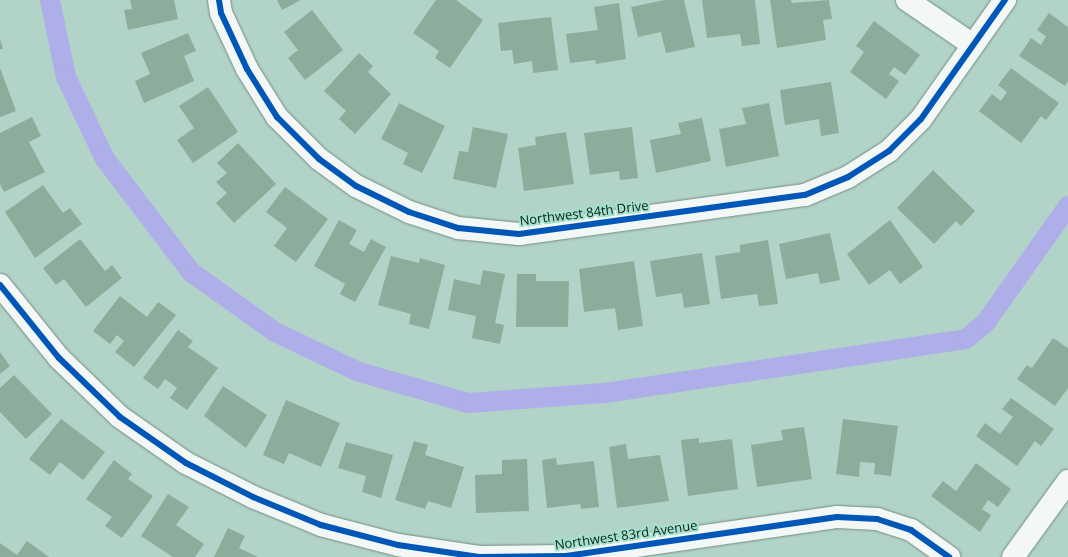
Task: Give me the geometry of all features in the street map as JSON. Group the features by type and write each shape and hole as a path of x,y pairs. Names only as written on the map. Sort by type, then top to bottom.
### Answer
{"street":[{"name":"Northwest 84th Drive","path":"220,0 221,13 247,69 277,117 319,159 356,186 409,212 458,228 519,234 805,195 841,180 890,151 921,119 1005,0"},
{"path":"907,0 973,45"},
{"name":"Northwest 83rd Avenue","path":"0,285 59,358 120,417 186,463 253,497 321,525 398,545 479,556 566,556 837,517 877,519 911,530 949,557"},
{"path":"1013,557 1068,481"}],"building":[{"path":"130,0 174,0 178,19 128,30 124,10 132,9"},
{"path":"277,0 301,0 282,10"},
{"path":"436,0 456,0 483,20 450,68 435,58 439,51 413,33"},
{"path":"665,0 684,0 695,47 666,53 661,32 638,37 631,7"},
{"path":"702,0 755,0 760,44 742,46 740,34 707,38"},
{"path":"770,0 791,0 792,3 829,0 832,19 823,20 826,40 777,48"},
{"path":"619,3 626,59 596,64 595,60 570,63 566,34 598,30 594,7"},
{"path":"312,10 343,50 305,80 288,58 298,50 284,32"},
{"path":"1049,13 1068,27 1068,81 1065,86 1019,56 1031,38 1041,45 1046,36 1037,30"},
{"path":"551,17 558,70 533,73 532,61 514,64 512,50 501,51 498,23"},
{"path":"874,21 920,55 905,75 894,67 889,74 899,81 886,99 850,72 864,52 856,46"},
{"path":"188,33 196,51 184,56 194,81 144,103 135,81 150,74 141,53"},
{"path":"0,39 3,49 0,49"},
{"path":"359,53 373,66 368,72 391,94 355,134 339,119 346,111 324,91"},
{"path":"0,68 16,111 0,117"},
{"path":"1011,68 1059,103 1046,120 1041,116 1021,143 979,111 992,94 1001,101 1007,92 998,85"},
{"path":"831,82 839,133 821,136 819,119 785,125 780,90"},
{"path":"208,87 238,132 193,163 177,140 194,128 179,106"},
{"path":"399,103 445,126 422,173 403,164 408,153 381,139"},
{"path":"769,103 779,156 726,167 719,129 746,124 742,108"},
{"path":"32,117 41,136 29,142 45,172 4,192 0,184 0,133"},
{"path":"702,118 711,161 656,173 650,140 681,134 678,123"},
{"path":"473,127 508,134 496,188 453,179 459,151 468,152"},
{"path":"632,127 638,178 620,180 619,171 590,175 584,133"},
{"path":"566,132 574,184 524,191 518,148 536,145 535,137"},
{"path":"238,143 276,184 234,223 216,203 227,193 216,182 227,173 217,163"},
{"path":"933,170 975,211 961,226 956,221 934,244 897,208"},
{"path":"43,185 63,213 70,208 82,224 35,258 5,212"},
{"path":"285,187 328,219 296,262 274,246 287,228 266,212"},
{"path":"339,220 357,230 349,244 364,252 371,239 386,247 355,302 340,294 345,284 314,266"},
{"path":"890,220 923,267 900,284 890,270 869,285 847,254"},
{"path":"830,233 840,280 820,284 818,273 786,279 779,244"},
{"path":"80,239 105,271 112,265 122,278 86,307 64,279 56,285 43,268"},
{"path":"768,240 778,304 759,306 757,294 721,299 715,256 740,252 740,245"},
{"path":"702,253 710,304 684,308 682,293 656,297 650,261"},
{"path":"391,256 419,263 420,258 445,265 429,329 409,324 411,314 378,305"},
{"path":"634,261 643,326 618,330 615,308 584,312 579,269"},
{"path":"483,270 505,274 495,323 504,325 500,344 472,338 476,316 448,310 454,279 480,285"},
{"path":"517,274 536,274 536,281 569,281 568,327 516,327"},
{"path":"120,296 147,317 158,302 176,315 134,367 115,352 124,341 117,335 110,344 93,331"},
{"path":"178,330 193,341 188,347 218,368 187,410 170,398 177,388 165,379 158,389 143,378"},
{"path":"1053,338 1068,348 1068,388 1055,406 1017,379 1027,365 1032,368"},
{"path":"0,352 10,366 0,374"},
{"path":"14,375 52,414 26,439 0,412 0,388"},
{"path":"223,386 267,415 246,448 204,416"},
{"path":"1011,398 1054,429 1041,446 1035,441 1017,466 976,436 985,423 1000,434 1013,417 1002,409"},
{"path":"286,400 340,423 321,467 289,453 284,464 263,455"},
{"path":"61,419 105,452 83,480 60,462 50,475 29,459"},
{"path":"843,419 898,426 891,476 874,474 875,463 860,462 859,477 836,474"},
{"path":"804,427 812,479 757,487 751,445 783,440 781,430"},
{"path":"699,438 699,443 732,439 738,489 688,496 681,440"},
{"path":"414,441 428,445 425,455 464,467 451,508 428,501 425,509 395,500"},
{"path":"346,442 393,455 381,498 362,492 366,476 338,468"},
{"path":"626,444 628,459 660,455 669,501 617,508 609,447"},
{"path":"556,458 557,465 594,461 599,507 581,509 580,504 547,508 542,460"},
{"path":"527,459 529,511 476,513 475,475 502,474 502,460"},
{"path":"114,460 132,474 128,479 153,496 122,538 105,526 112,517 86,499"},
{"path":"976,463 1011,489 998,507 988,500 982,509 991,515 980,532 931,496 943,481 956,491"},
{"path":"168,494 189,507 176,525 204,544 195,557 173,557 141,536"},
{"path":"228,528 245,536 239,548 258,557 214,557"},
{"path":"27,541 49,557 0,557 0,543 17,555"}],"waterway":[{"path":"50,0 66,77 105,159 191,272 275,332 359,372 468,403 605,393 966,339 986,322 1068,206"}],"cycle path":[{"path":"219,0 221,13 247,69 277,117 319,159 356,186 409,212 458,228 519,234 805,195 848,177 889,151 921,119 1005,0"},
{"path":"0,285 59,358 120,417 186,463 253,497 321,525 398,545 479,557 566,556 837,517 877,519 911,530 949,557"}]}
